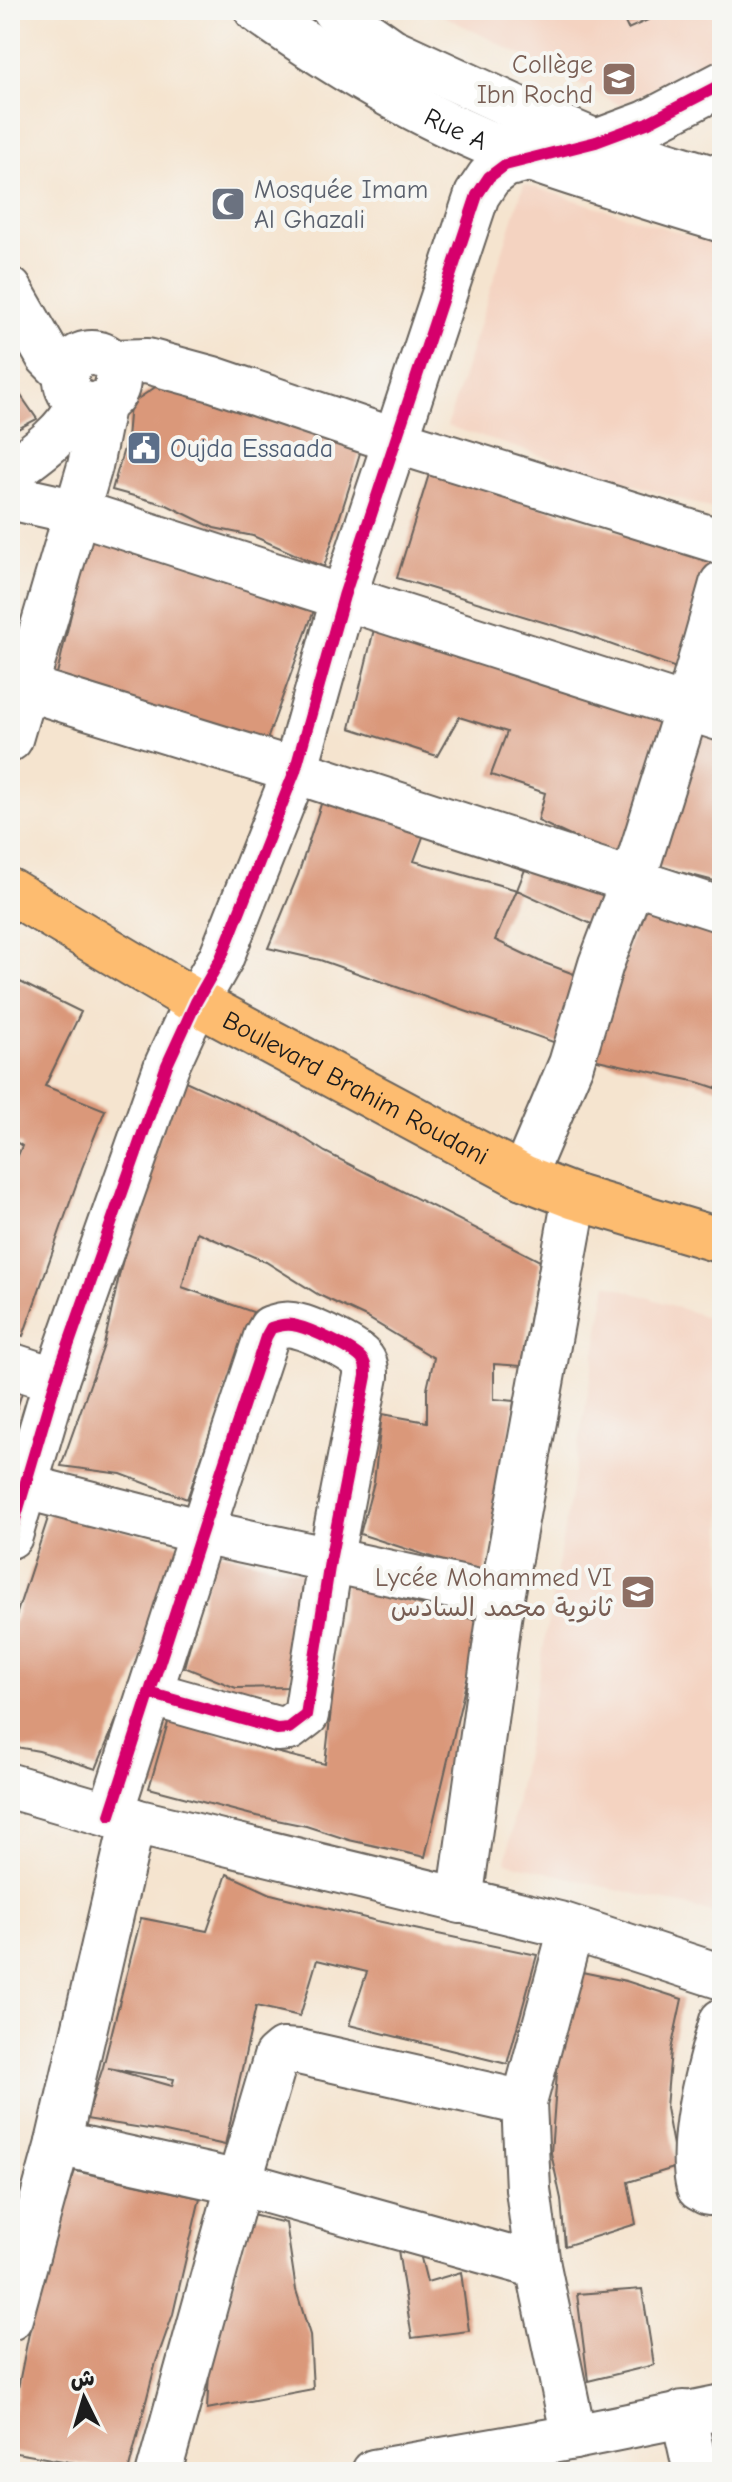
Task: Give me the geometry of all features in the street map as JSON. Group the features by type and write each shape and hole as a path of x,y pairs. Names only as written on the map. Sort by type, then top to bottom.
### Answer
{"main road":[{"name":"Boulevard Brahim Roudani","path":"10,891 196,1002 523,1177 575,1197 722,1241"}],"street":[{"name":"Rue A","path":"257,10 343,68 420,112 527,159 722,220"},
{"name":"Rue A","path":"334,10 391,50 423,67 596,142 722,181"},
{"path":"10,1536 56,1380 167,1065 196,1002 221,958 295,771 344,596 477,195 489,177 505,165 596,142 647,123 722,84"},
{"path":"10,290 48,356 90,385"},
{"path":"10,472 63,431 90,385 147,361 213,379 396,441 722,542"},
{"path":"10,739 17,686 77,512 90,385"},
{"path":"10,497 77,512 704,714"},
{"path":"523,1177 571,1064 601,964 633,880 704,714 722,584"},
{"path":"17,686 295,771 722,910"},
{"path":"460,1901 502,1597 575,1197"},
{"path":"10,2318 58,2143 121,1818 149,1693 266,1337 271,1328 283,1324 297,1326 349,1350 366,1366 330,1561 306,1715 289,1728 277,1729 149,1693"},
{"path":"10,1365 56,1380"},
{"path":"26,1487 201,1532 502,1597"},
{"path":"10,1786 121,1818 571,1929 722,1977"},
{"path":"564,2449 528,2189 524,2103 571,1929"},
{"path":"722,2021 699,2120 697,2177 699,2188 708,2193 722,2193"},
{"path":"159,2472 276,2057 283,2051 314,2055 524,2103"},
{"path":"58,2143 239,2183 538,2266"},
{"path":"374,2472 564,2449 702,2410 696,2472"}],"shaded area":[{"name":"Collège Ibn Rochd","path":"432,10 722,10 722,52 620,105"},
{"path":"524,184 722,246 722,512 447,426"},
{"name":"Lycée Mohammed VI ثانوية محمد السادس","path":"607,1284 722,1322 722,1915 506,1862"}],"building":[{"path":"619,10 670,10 628,29"},
{"path":"10,380 37,419 10,433"},
{"path":"163,382 361,450 324,567 253,536 214,528 167,505 112,490 127,438 130,404"},
{"path":"430,471 711,561 679,669 576,632 397,578"},
{"path":"90,534 317,602 264,748 56,678"},
{"path":"376,621 675,713 630,858 581,841 538,821 545,793 491,775 507,732 459,717 437,756 350,728"},
{"path":"702,728 722,734 722,883 653,865"},
{"path":"323,798 426,829 414,861 517,890 495,940 590,980 573,1049 320,960 268,948 298,875"},
{"path":"528,862 613,889 600,928 517,890"},
{"path":"644,898 722,926 722,1090 593,1059"},
{"path":"10,977 81,1012 45,1086 105,1110 23,1336 10,1332 10,1175 22,1146 10,1138"},
{"path":"183,1080 285,1126 325,1152 540,1261 521,1366 494,1364 494,1399 514,1401 484,1574 360,1534 374,1482 382,1414 427,1422 427,1389 434,1358 266,1262 197,1232 182,1287 253,1312 187,1499 121,1474 61,1466 104,1345 150,1159"},
{"path":"10,1379 25,1383 11,1427 10,1427"},
{"path":"50,1512 184,1546 165,1603 96,1769 39,1751 10,1746 10,1634"},
{"path":"216,1551 314,1575 301,1641 287,1687 236,1688 184,1667"},
{"path":"345,1583 486,1623 466,1683 425,1857 149,1788 169,1719 267,1750 325,1764"},
{"path":"227,1874 271,1894 377,1921 537,1955 507,2064 349,2025 367,1972 317,1960 300,2016 256,2006 225,2145 86,2119 103,2067 141,1918 207,1931","holes":["108,2068 174,2079 172,2086"]},
{"path":"572,1970 626,1981 682,1999 671,2050 666,2108 677,2167 628,2182 636,2224 565,2246 561,2199 551,2153 561,2019"},
{"path":"75,2171 200,2198 173,2314 156,2362 128,2472 10,2452 10,2428 30,2328 54,2227"},
{"path":"252,2215 286,2223 296,2290 310,2335 313,2389 207,2409 210,2356 228,2306"},
{"path":"398,2250 420,2254 427,2282 461,2272 469,2331 412,2338"},
{"path":"642,2289 654,2365 588,2381 577,2294"}],"cycle path":[{"path":"10,1536 56,1380 167,1065 196,1002 221,958 295,771 344,596 477,195 489,177 505,165 596,142 647,123 722,84"},
{"path":"110,1815 148,1695 266,1337 271,1328 290,1325 340,1344 363,1360 366,1376 330,1561 306,1715 289,1728 277,1729 149,1693"}],"place":[{"name":"Collège Ibn Rochd","path":"619,79"},
{"name":"Mosquée Imam Al Ghazali","path":"228,204"},
{"name":"Oujda Essaada","path":"144,448"},
{"name":"Lycée Mohammed VI ثانوية محمد السادس","path":"638,1592"}]}
